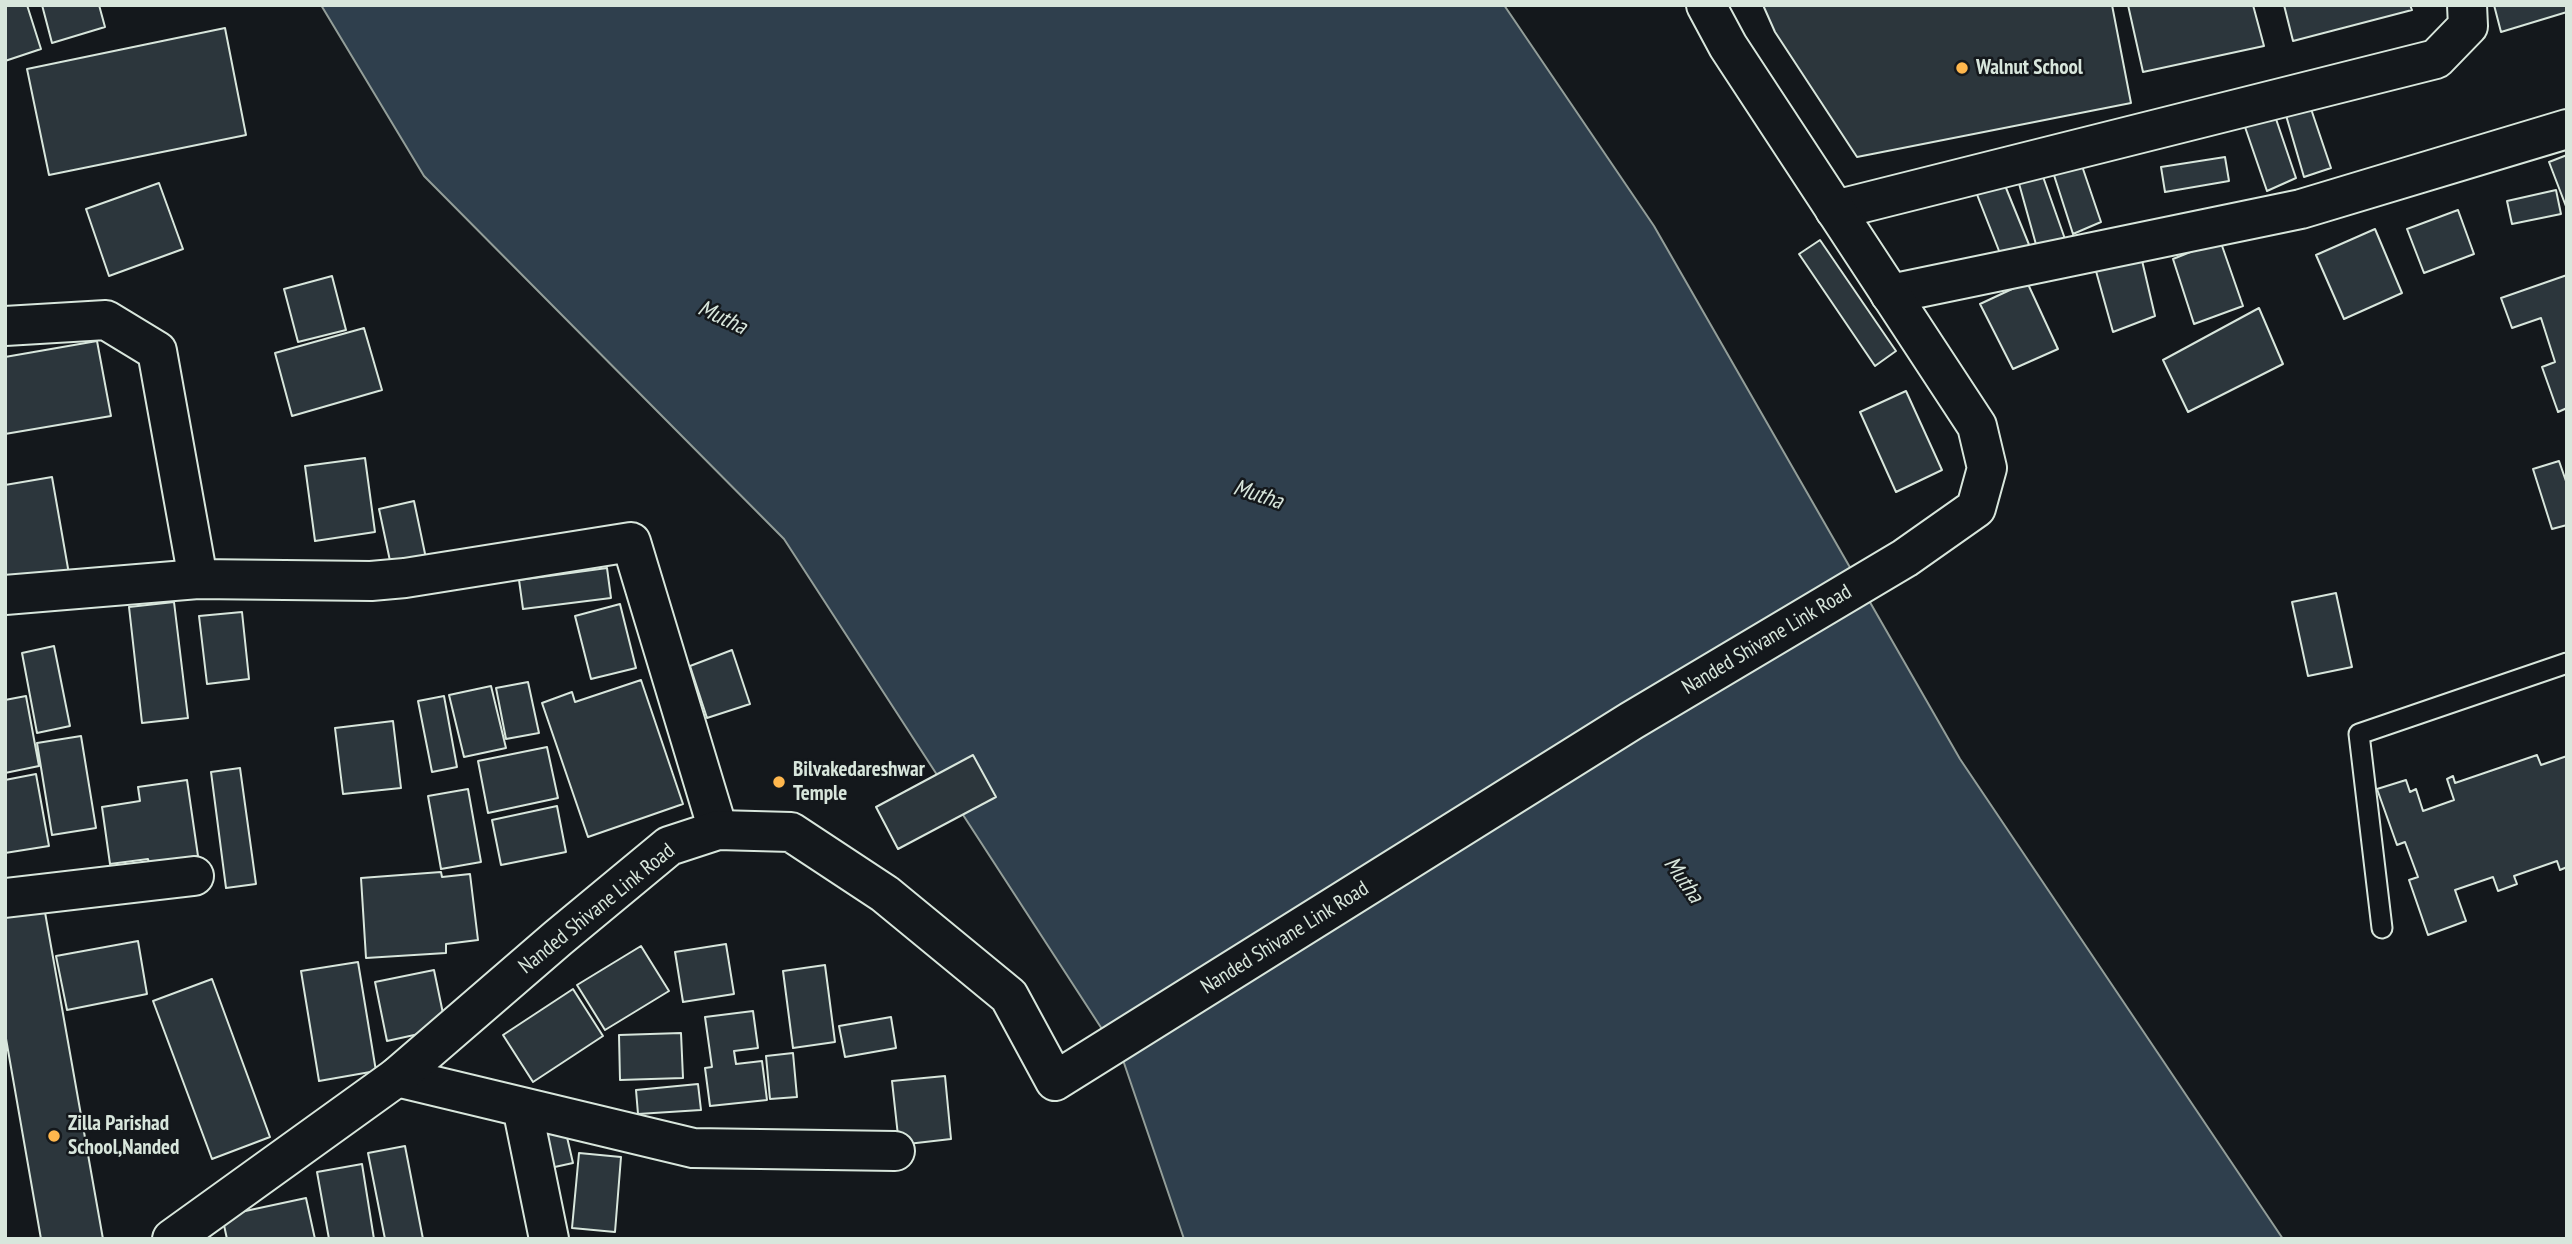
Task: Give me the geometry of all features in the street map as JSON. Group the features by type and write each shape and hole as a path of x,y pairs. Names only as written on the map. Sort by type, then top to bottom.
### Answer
{"street":[{"name":"Nanded Shivane Link Road","path":"172,1239 397,1077 669,846 718,830 791,832 885,894 1009,996 1055,1081 1631,721 1905,558 1976,508 1987,468 1977,426 1728,46 1706,5"},
{"path":"1835,210 2437,59 2468,26 2467,5"},
{"path":"1890,294 2301,209 2567,129"},
{"path":"5,326 106,320 157,351 198,579"},
{"path":"5,595 198,579 372,581 631,542 718,830"},
{"path":"5,898 194,876"},
{"path":"397,1077 693,1148 895,1151"},
{"path":"522,1107 549,1239"}],"lane":[{"path":"2382,928 2359,734 2567,663"}],"water":[{"name":"Mutha","path":"321,5 1504,5 1654,226 1960,759 2283,1239 1184,1239 1124,1063 784,539 424,176"}],"building":[{"path":"5,5 27,5 41,49 5,61"},
{"path":"42,5 99,5 105,27 52,43"},
{"name":"Walnut School","path":"1763,5 2112,5 2131,103 1857,157 1775,32"},
{"path":"2128,5 2253,5 2264,46 2143,72"},
{"path":"2284,5 2410,5 2412,10 2293,41"},
{"path":"2494,5 2567,5 2567,12 2501,32"},
{"path":"225,28 246,135 49,175 27,69"},
{"path":"2309,103 2331,168 2304,177 2285,112"},
{"path":"2275,116 2296,178 2267,191 2245,127"},
{"path":"2567,155 2567,209 2549,162"},
{"path":"2225,157 2229,181 2165,192 2161,167"},
{"path":"2080,160 2101,222 2073,234 2052,169"},
{"path":"2041,171 2065,239 2037,248 2018,180"},
{"path":"159,183 183,249 109,276 86,209"},
{"path":"2004,183 2032,252 2003,261 1976,192"},
{"path":"2556,190 2561,214 2512,224 2507,201"},
{"path":"2458,210 2474,254 2424,273 2407,229"},
{"path":"2375,229 2402,293 2344,319 2316,255"},
{"path":"1820,240 1896,351 1875,366 1799,254"},
{"path":"2220,240 2243,306 2194,324 2173,259"},
{"path":"2140,252 2155,316 2113,332 2094,264"},
{"path":"2567,275 2567,408 2558,412 2542,367 2555,362 2541,318 2512,328 2501,298"},
{"path":"332,276 346,330 298,342 284,289"},
{"path":"2027,282 2058,349 2013,369 1980,304"},
{"path":"2259,308 2283,364 2188,412 2163,360"},
{"path":"364,328 382,390 292,416 275,353"},
{"path":"97,341 111,416 5,434 5,357"},
{"path":"1906,391 1942,470 1896,492 1860,412"},
{"path":"365,458 375,532 315,541 305,466"},
{"path":"2559,461 2567,484 2567,525 2552,529 2533,469"},
{"path":"52,477 69,574 5,585 5,485"},
{"path":"414,501 428,568 393,575 379,509"},
{"path":"607,568 611,598 523,609 519,580"},
{"path":"2336,593 2352,667 2308,676 2292,602"},
{"path":"174,602 188,718 142,723 129,607"},
{"path":"620,604 636,668 591,679 575,616"},
{"path":"242,612 249,679 207,684 199,616"},
{"path":"54,646 70,726 37,733 22,653"},
{"path":"732,650 750,704 707,718 690,666"},
{"path":"641,680 683,804 588,837 542,703 572,692 575,702"},
{"path":"528,682 539,733 506,739 496,688"},
{"path":"491,686 506,748 464,757 449,695"},
{"path":"26,696 39,766 5,773 5,700"},
{"path":"444,696 457,767 432,772 418,701"},
{"path":"393,721 401,788 343,794 335,728"},
{"path":"81,736 96,828 52,835 37,743"},
{"path":"547,747 558,798 488,813 478,761"},
{"path":"973,755 996,797 898,849 876,807"},
{"path":"2537,755 2541,765 2567,756 2567,867 2560,870 2557,861 2514,876 2517,884 2498,891 2493,877 2455,890 2466,921 2428,935 2409,880 2418,877 2405,842 2397,845 2377,789 2406,780 2410,792 2416,789 2423,811 2454,800 2447,779 2453,776 2455,783"},
{"path":"240,768 256,884 226,888 211,772"},
{"path":"36,774 49,846 5,853 5,780"},
{"path":"187,780 198,856 149,863 148,859 110,864 102,807 140,801 138,787"},
{"path":"468,789 481,862 441,869 428,796"},
{"path":"557,806 566,852 501,865 492,820"},
{"path":"441,872 442,877 470,874 478,940 446,944 446,953 366,958 361,878"},
{"name":"Zilla Parishad School,Nanded","path":"43,901 103,1239 41,1239 5,1033 5,907"},
{"path":"138,941 147,994 67,1010 56,956"},
{"path":"726,944 734,994 683,1002 675,952"},
{"path":"641,946 669,991 605,1030 577,985"},
{"path":"358,962 376,1071 319,1081 301,971"},
{"path":"825,965 835,1042 793,1048 783,971"},
{"path":"434,970 446,1028 387,1041 375,982"},
{"path":"212,979 270,1137 212,1159 153,1001"},
{"path":"573,989 603,1036 533,1082 503,1035"},
{"path":"753,1011 758,1048 734,1051 736,1064 762,1061 767,1100 710,1106 705,1068 712,1067 705,1017"},
{"path":"891,1017 896,1048 845,1057 839,1026"},
{"path":"681,1033 683,1078 620,1080 619,1035"},
{"path":"793,1053 797,1097 770,1099 766,1056"},
{"path":"945,1076 951,1139 899,1145 892,1081"},
{"path":"698,1084 701,1110 638,1114 636,1090"},
{"path":"564,1124 573,1163 541,1170 532,1130"},
{"path":"405,1146 423,1239 385,1239 368,1153"},
{"path":"579,1153 621,1157 615,1232 572,1228"},
{"path":"362,1164 374,1239 329,1239 317,1172"},
{"path":"306,1198 315,1239 227,1239 222,1216"}],"place":[{"name":"Walnut School","path":"1962,68"},
{"name":"Bilvakedareshwar Temple","path":"779,782"},
{"name":"Zilla Parishad School,Nanded","path":"54,1136"}]}
